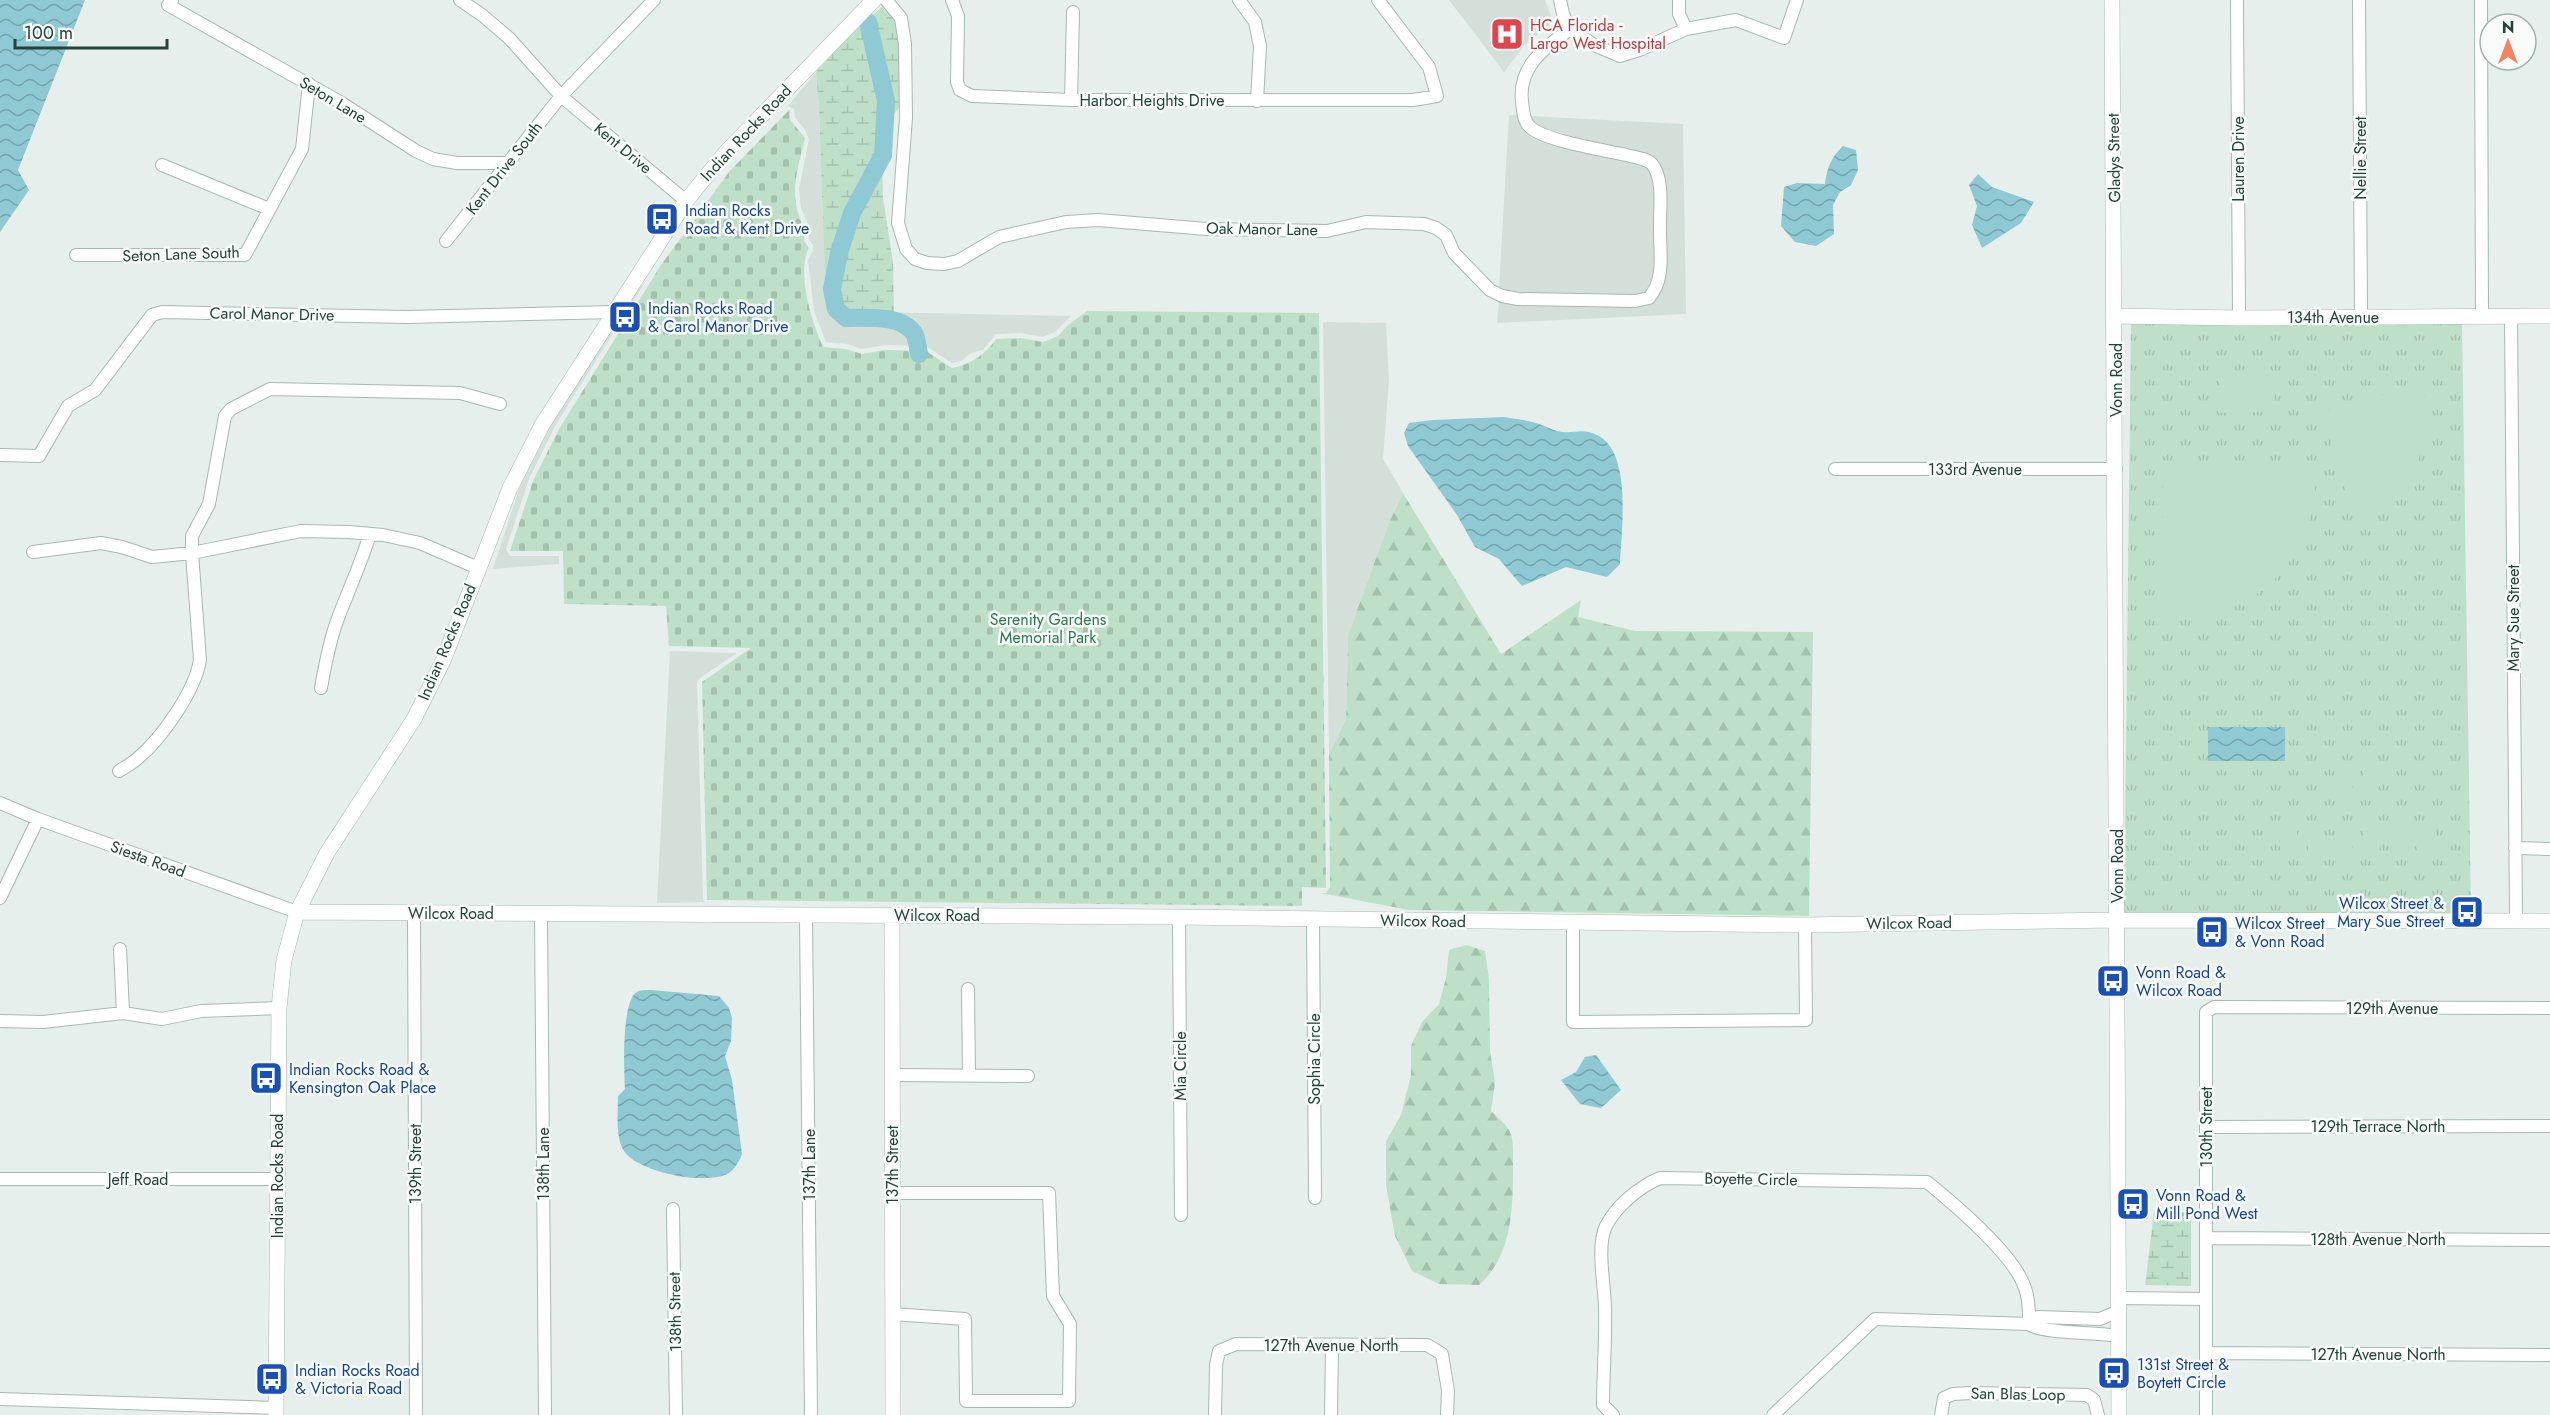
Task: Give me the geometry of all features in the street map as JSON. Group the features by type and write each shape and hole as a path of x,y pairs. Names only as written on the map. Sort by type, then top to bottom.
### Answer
{"street":[{"name":"Kent Drive","path":"460,0 509,38 561,96 686,201"},
{"name":"Kent Drive South","path":"446,241 561,96 654,0"},
{"name":"Indian Rocks Road","path":"276,1411 279,1008 284,960 297,912 327,853 414,719 443,661 478,568 525,455 613,312 686,201 726,152 874,0"},
{"name":"Oak Manor Lane","path":"886,0 901,18 905,44 906,117 898,223 906,249 915,259 927,263 944,264 958,261 999,237 1032,229 1098,220 1207,229 1327,231 1366,222 1424,224 1446,235 1454,253 1470,271 1490,290 1502,296 1518,299 1635,301 1649,298 1660,277 1659,179 1651,164 1642,159 1581,146 1537,132 1528,125 1524,114 1521,97 1527,68 1537,54 1570,29"},
{"name":"Harbor Heights Drive","path":"952,0 958,16 957,82 964,94 1071,100 1257,101 1413,100 1437,96 1428,67 1378,0"},
{"path":"1239,0 1255,22 1260,46 1257,101"},
{"path":"1560,0 1570,29 1594,45 1620,56 1642,50 1686,28 1736,20 1785,38 1797,0"},
{"path":"1679,0 1679,14 1686,28"},
{"name":"Gladys Street","path":"2112,0 2115,316"},
{"name":"Lauren Drive","path":"2237,0 2239,318"},
{"name":"Nellie Street","path":"2359,0 2361,317"},
{"path":"2481,0 2482,317"},
{"name":"Seton Lane","path":"170,2 276,68 309,84 416,152 433,159 457,163 507,163"},
{"path":"1071,100 1073,12"},
{"name":"Seton Lane South","path":"76,255 245,255 302,149 309,84"},
{"path":"162,165 269,209"},
{"name":"Carol Manor Drive","path":"0,454 39,456 68,406 94,390 152,315 162,312 407,317 613,312"},
{"name":"134th Avenue","path":"2115,316 2239,318 2550,316"},
{"name":"Vonn Road","path":"2115,316 2119,1415"},
{"name":"Mary Sue Street","path":"2511,316 2516,920"},
{"path":"119,771 139,758 168,724 197,674 200,660 192,536 209,504 225,416 231,409 270,389 460,393 500,404"},
{"name":"133rd Avenue","path":"1835,469 2116,469"},
{"path":"33,552 101,543 152,557 192,554 301,531 369,534 420,543 478,568"},
{"path":"321,688 327,654 369,534"},
{"name":"Siesta Road","path":"0,803 38,819 297,912"},
{"path":"0,898 38,819"},
{"path":"2515,848 2550,849"},
{"name":"Wilcox Road","path":"297,912 1179,917 1805,925 2118,920 2550,921"},
{"name":"139th Street","path":"414,913 416,1415"},
{"name":"138th Lane","path":"542,914 545,1415"},
{"name":"137th Street","path":"892,915 893,1415"},
{"name":"137th Lane","path":"807,916 811,1415"},
{"name":"Mia Circle","path":"1179,917 1181,1215"},
{"name":"Sophia Circle","path":"1313,920 1315,1198"},
{"path":"1574,923 1573,1022 1806,1020 1805,925"},
{"path":"120,949 123,1013"},
{"path":"969,989 969,1075"},
{"name":"130th Street","path":"2206,1415 2206,1012 2214,1007 2234,1008"},
{"path":"0,1022 43,1022 123,1013 162,1019 201,1011 279,1008"},
{"name":"129th Avenue","path":"2234,1008 2550,1008"},
{"path":"892,1075 1028,1076"},
{"name":"129th Terrace North","path":"2206,1127 2550,1126"},
{"name":"Boyette Circle","path":"1613,1415 1604,1406 1606,1310 1602,1241 1605,1227 1627,1200 1643,1185 1660,1178 1927,1182 1989,1238 2014,1265 2024,1284 2029,1304 2029,1324"},
{"name":"Jeff Road","path":"0,1179 277,1179"},
{"path":"892,1193 1049,1193 1053,1296 1070,1324 1069,1401 966,1401 965,1319 892,1314"},
{"name":"138th Street","path":"673,1209 676,1415"},
{"name":"128th Avenue North","path":"2206,1238 2550,1240"},
{"path":"2029,1324 2038,1317 2100,1319 2119,1305 2206,1299"},
{"path":"1773,1415 1875,1319 2029,1324 2040,1330 2096,1332 2119,1336"},
{"name":"127th Avenue North","path":"1215,1415 1216,1365 1219,1352 1236,1344 1427,1345 1442,1354 1448,1391 1447,1415"},
{"path":"1331,1415 1332,1346"},
{"name":"127th Avenue North","path":"2206,1353 2550,1355"},
{"name":"San Blas Loop","path":"1941,1415 1944,1398 1953,1394 1970,1393 2086,1395 2094,1400 2098,1415"},
{"path":"0,1400 276,1411"}],"shaded area":[{"name":"HCA Florida - Largo West Hospital","path":"1449,0 1545,0 1553,22 1524,46 1504,72"},
{"path":"816,72 826,311 1071,316 1055,332 1043,337 1021,333 996,334 983,350 971,353 961,361 952,363 926,346 885,345 862,349 847,344 826,342 814,311 808,260 813,251 813,245 809,240 809,227 801,208 799,189 809,139 804,128 795,118 794,109 788,106"},
{"path":"1509,115 1518,115 1580,151 1640,164 1648,168 1654,181 1655,276 1646,292 1634,295 1518,293 1499,288"},
{"path":"1530,116 1683,124 1686,314 1497,323 1499,301 1518,305 1659,293 1665,277 1664,179 1643,153 1583,140 1539,126 1532,121"},
{"path":"647,279 555,426 529,479 506,549 510,556 559,556 559,564 493,569 527,464 625,306"},
{"path":"1323,322 1386,323 1389,380 1383,459 1403,493 1388,525 1348,635 1346,719 1329,754"},
{"path":"670,651 737,653 697,682 703,900 705,902 657,903"}],"green space":[{"path":"882,7 896,22 900,45 900,107 887,121 882,159 883,198 893,262 894,312 826,311 816,72 853,32"},
{"name":"Serenity Gardens Memorial Park","path":"790,109 790,120 805,138 797,173 795,200 804,241 809,248 804,270 807,298 823,347 846,349 862,354 885,350 926,351 952,368 977,358 996,339 1021,338 1043,342 1058,336 1068,325 1087,311 1319,313 1326,888 1302,887 1302,906 707,900 702,682 751,648 669,646 666,606 564,604 563,551 510,551 533,481 559,429 661,265 729,172"},
{"path":"2131,323 2462,323 2471,914 2124,914"},
{"path":"2272,370 2273,412 2220,413 2220,371"},
{"path":"2421,384 2426,405 2427,426 2416,463 2405,480 2391,494 2353,512 2322,412"},
{"path":"2168,467 2316,467 2313,500 2305,531 2292,557 2275,579 2252,597 2226,610 2196,617 2162,618 2163,473"},
{"path":"1403,493 1501,654 1581,600 1578,617 1635,631 1813,632 1809,916 1409,910 1320,893 1326,893 1330,887 1329,754 1346,719 1348,635 1388,525"},
{"path":"2335,764 2352,764 2352,800 2335,800"},
{"path":"2363,764 2379,764 2379,800 2363,800"},
{"path":"2280,822 2297,822 2297,858 2280,858"},
{"path":"2308,822 2324,822 2325,858 2308,858"},
{"path":"2335,822 2352,822 2352,858 2335,858"},
{"path":"2363,822 2379,822 2380,858 2363,858"},
{"path":"2390,822 2407,822 2407,858 2390,858"},
{"path":"2418,822 2435,822 2435,858 2418,858"},
{"path":"1466,945 1485,951 1489,979 1490,1051 1495,1083 1491,1111 1509,1129 1513,1148 1509,1229 1499,1259 1479,1285 1439,1284 1412,1271 1395,1236 1386,1185 1386,1141 1401,1115 1411,1075 1411,1046 1422,1022 1439,1004 1446,978 1449,950"},
{"path":"2191,1212 2191,1286 2145,1285 2154,1213"}],"water":[{"path":"0,0 85,0 18,170 29,190 0,232"},
{"path":"1843,146 1856,150 1858,170 1851,185 1840,192 1833,205 1834,234 1816,246 1795,242 1781,226 1784,187 1797,183 1825,184 1830,163"},
{"path":"1978,174 1992,187 2034,202 2021,223 1982,248 1972,225 1977,206 1969,185"},
{"path":"1504,417 1532,422 1557,431 1591,433 1608,444 1616,458 1620,475 1623,514 1620,564 1607,577 1566,567 1522,586 1499,559 1475,547 1457,515 1408,446 1404,433 1409,423"},
{"path":"2208,727 2285,727 2285,761 2208,761"},
{"path":"651,990 719,996 729,1008 732,1018 731,1041 725,1056 732,1080 742,1154 729,1173 719,1177 690,1178 658,1171 632,1159 621,1145 618,1096 625,1089 625,1038 628,1008 637,992"},
{"path":"1596,1055 1621,1090 1601,1108 1580,1104 1561,1080 1576,1072 1585,1057"}],"waterway":[{"path":"868,22 886,101 883,155 852,213 839,253 832,289 836,309 846,318 873,318 902,323 915,335 919,354"}],"place":[{"name":"HCA Florida - Largo West Hospital","path":"1507,34"},
{"name":"Indian Rocks Road & Kent Drive","path":"662,219"},
{"name":"Indian Rocks Road & Carol Manor Drive","path":"625,317"},
{"name":"Wilcox Street & Mary Sue Street","path":"2467,912"},
{"name":"Wilcox Street & Vonn Road","path":"2212,932"},
{"name":"Vonn Road & Wilcox Road","path":"2113,981"},
{"name":"Indian Rocks Road & Kensington Oak Place","path":"266,1078"},
{"name":"Vonn Road & Mill Pond West","path":"2133,1204"},
{"name":"131st Street & Boytett Circle","path":"2114,1373"},
{"name":"Indian Rocks Road & Victoria Road","path":"272,1379"}]}
